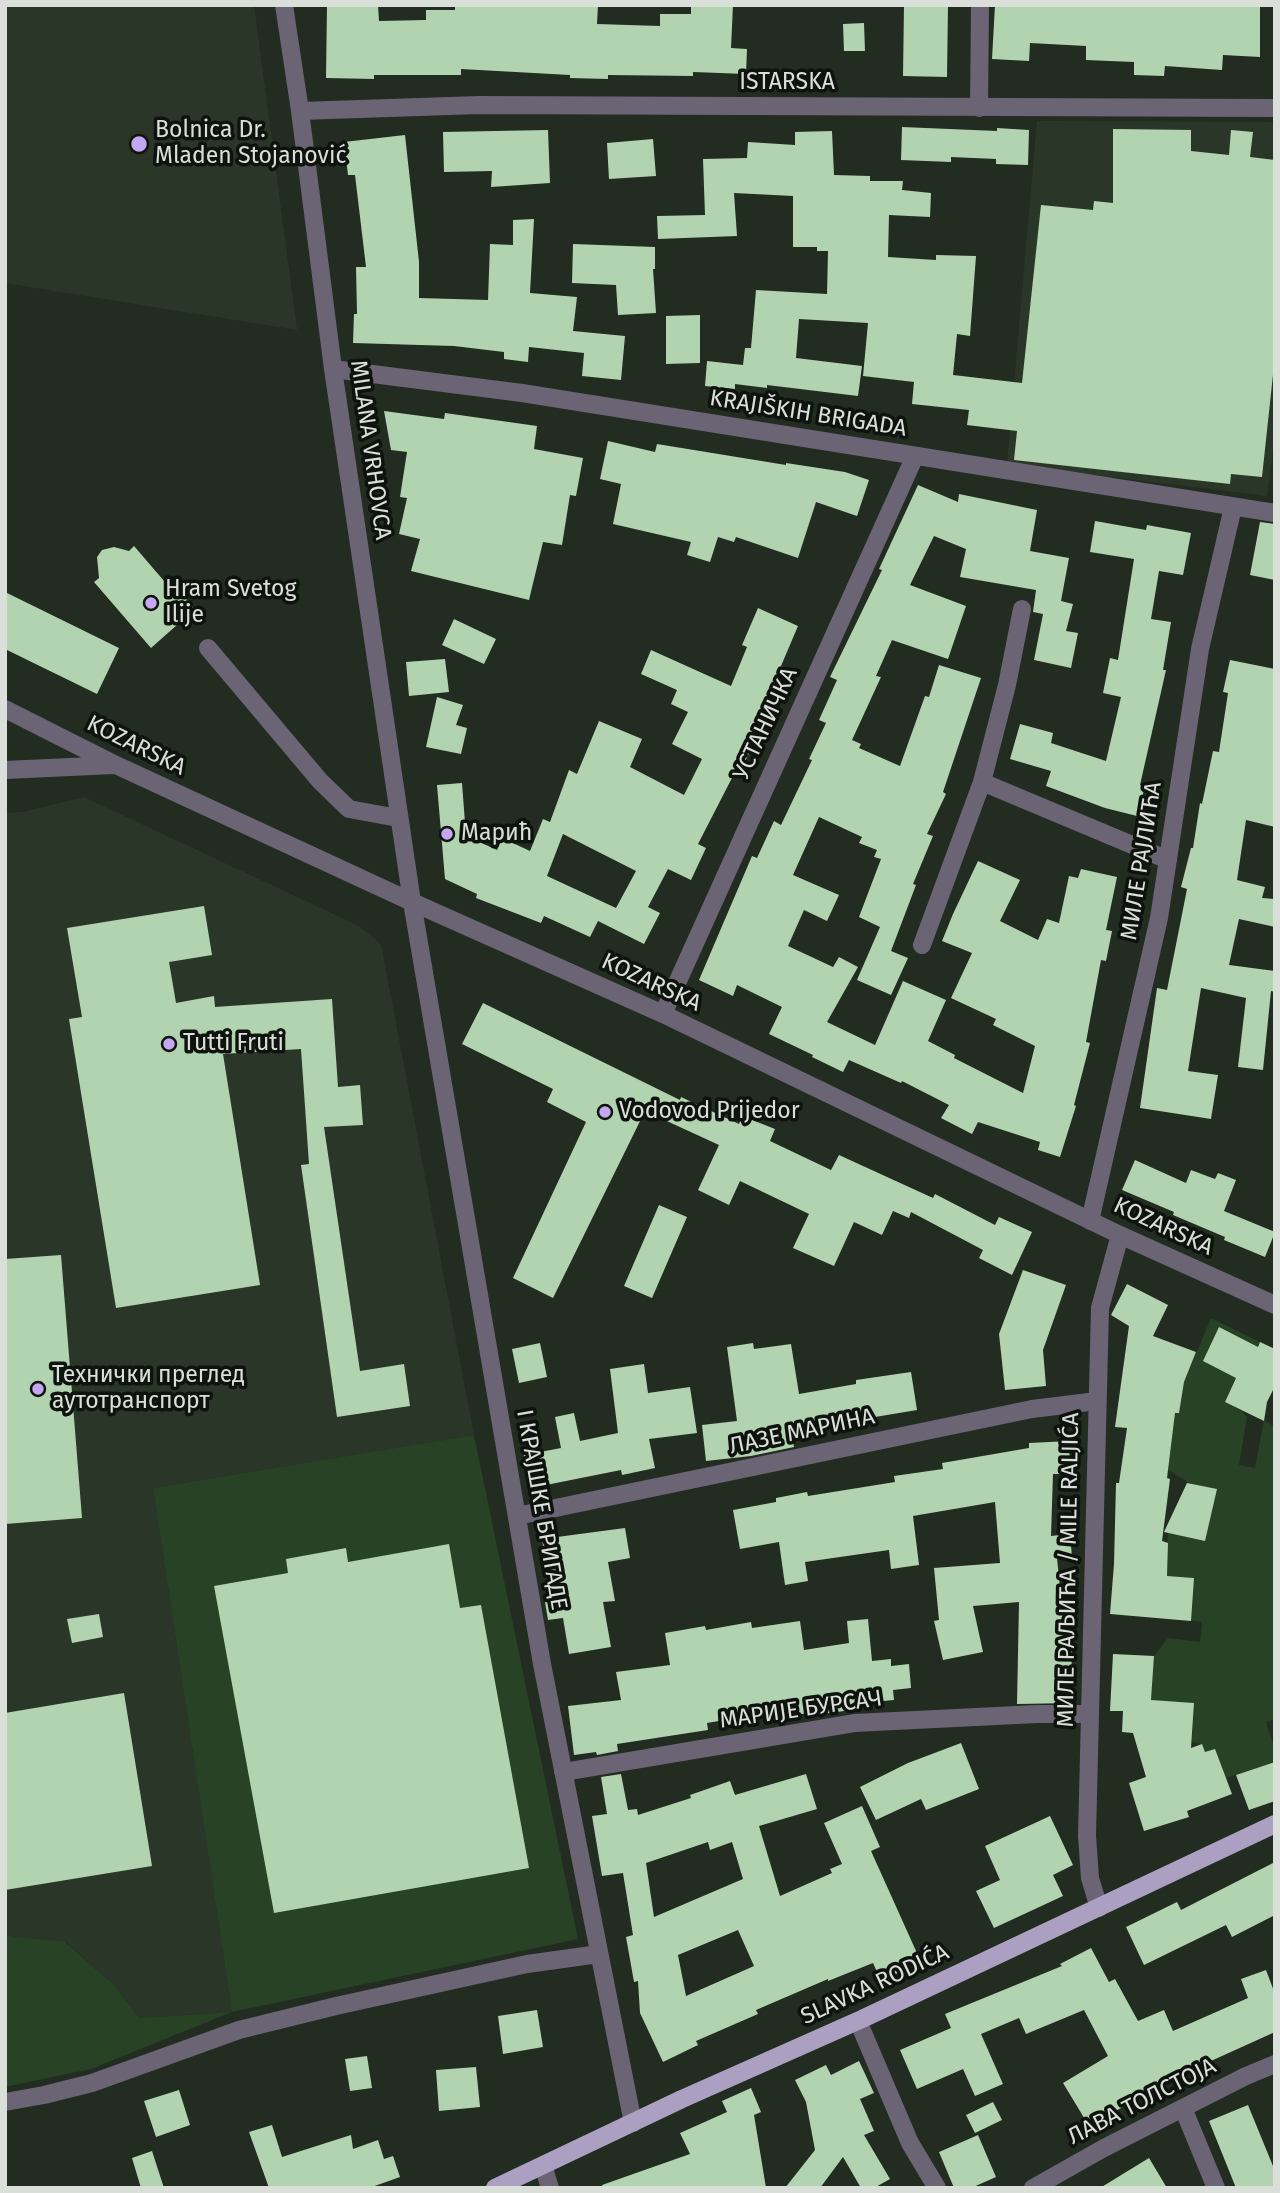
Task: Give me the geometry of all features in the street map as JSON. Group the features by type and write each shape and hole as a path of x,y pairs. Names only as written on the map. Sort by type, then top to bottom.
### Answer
{"main road":[{"name":"SLAVKA RODIĆA","path":"495,2188 858,2021 1275,1824"}],"street":[{"name":"MILANA VRHOVCA","path":"284,5 333,369 412,902"},
{"path":"979,108 980,5"},
{"name":"ISTARSKA","path":"300,111 479,106 1275,108"},
{"name":"KRAJIŠKIH BRIGADA","path":"333,369 522,393 1275,513"},
{"name":"УСТАНИЧКА","path":"663,1014 915,456"},
{"name":"МИЛЕ РАЈЛИЋА","path":"1090,1221 1159,918 1200,649 1233,507"},
{"path":"922,945 982,782 1023,609"},
{"path":"208,648 320,781 349,808 398,818"},
{"name":"KOZARSKA","path":"5,709 116,765 663,1014 1090,1221 1275,1305"},
{"path":"5,770 116,765"},
{"path":"982,782 1168,860"},
{"name":"I КРАЈШКЕ БРИГАДЕ","path":"412,902 563,1772 633,2123"},
{"name":"МИЛЕ РАЉИЋА / MILE RALJIĆA","path":"1099,1908 1090,1878 1087,1836 1097,1401 1100,1308 1120,1235"},
{"name":"ЛАЗЕ МАРИНА","path":"517,1516 1032,1409 1097,1401"},
{"name":"МАРИЈЕ БУРСАЧ","path":"563,1772 855,1723 1090,1714"},
{"path":"5,2102 92,2083 239,2030 527,1965 599,1954"},
{"path":"858,2021 910,2143 935,2187"},
{"name":"ЛАВА ТОЛСТОЈА","path":"1033,2188 1183,2108 1275,2064"},
{"path":"1183,2108 1216,2188"},
{"path":"543,2165 550,2188"}],"shaded area":[{"name":"Bolnica Dr. Mladen Stojanović","path":"5,5 254,5 297,330 5,283"},
{"path":"1037,121 1275,122 1275,435 1267,496 1007,464"},
{"path":"84,797 359,926 381,944 474,1435 153,1488 232,2012 139,2018 114,1985 65,1941 15,1937 5,1933 5,813 22,812"}],"green space":[{"path":"1211,1318 1260,1342 1243,1376 1235,1379 1225,1402 1242,1411 1247,1417 1239,1465 1255,1468 1264,1420 1275,1427 1275,1719 1266,1722 1275,1750 1275,1765 1266,1765 1226,1778 1205,1752 1202,1744 1192,1742 1194,1703 1151,1701 1154,1656 1168,1638 1200,1642 1202,1622 1170,1618 1194,1578 1167,1576 1168,1528 1216,1489 1191,1484 1168,1470 1172,1435 1164,1411 1179,1413 1183,1385"},
{"path":"474,1435 578,1939 232,2012 153,1488"},
{"path":"5,1934 64,1941 114,1985 139,2018 232,2012 91,2069 5,2087"}],"building":[{"path":"327,5 378,5 379,21 426,20 426,10 455,10 455,5 598,5 597,24 660,26 660,14 691,14 691,5 733,5 731,48 747,49 746,74 693,72 693,76 608,75 608,79 461,69 461,75 326,78"},
{"path":"904,5 948,5 947,77 903,76"},
{"path":"995,5 1260,5 1260,57 1223,55 1222,70 1165,66 1164,76 1134,75 1134,62 1086,60 1086,46 1030,43 1029,61 992,59"},
{"path":"864,23 865,51 844,51 843,24"},
{"path":"902,127 1029,130 1028,165 996,164 996,159 951,157 951,162 901,160"},
{"path":"1113,129 1191,130 1191,151 1229,155 1231,130 1253,132 1250,157 1275,160 1275,356 1262,477 1231,474 1230,484 1014,460 1017,431 967,425 969,410 912,404 914,382 863,376 868,323 799,319 796,358 862,366 858,396 767,385 767,388 735,384 735,389 705,386 707,361 743,365 745,348 751,348 756,290 827,294 828,251 817,251 817,247 793,247 793,196 734,193 737,236 658,239 657,216 705,215 703,159 747,158 748,142 795,145 795,132 832,131 834,175 870,176 870,181 903,181 902,190 931,193 930,217 889,215 888,257 936,260 936,255 976,256 970,336 957,334 953,375 1022,383 1041,205 1093,210 1094,201 1113,203"},
{"path":"548,130 550,183 491,187 492,171 444,172 443,132"},
{"path":"405,135 419,262 419,298 488,300 490,244 513,245 513,220 534,219 530,293 577,297 573,331 625,336 621,380 582,376 584,353 529,347 528,362 504,359 504,352 454,346 353,343 354,314 357,314 356,267 366,267 355,175 348,175 344,142"},
{"path":"653,139 656,176 609,179 607,143"},
{"path":"573,244 655,247 653,269 656,313 618,315 616,285 572,283"},
{"path":"700,315 700,363 666,364 666,316"},
{"path":"384,411 444,419 445,413 537,426 534,449 583,458 576,496 570,495 562,545 543,542 529,600 411,571 420,539 399,534 407,498 400,497 407,452 391,450"},
{"path":"608,441 655,452 657,444 786,463 845,472 869,480 857,516 816,502 798,558 736,537 734,542 718,537 710,562 687,555 691,542 613,524 621,484 600,479"},
{"path":"918,485 958,502 959,494 1037,510 1030,551 1069,558 1061,601 1073,604 1066,631 1078,633 1071,668 1034,660 1043,614 1033,612 1036,590 960,577 966,549 934,536 910,585 966,606 948,659 892,640 876,676 881,677 852,740 861,744 859,748 900,766 925,696 929,697 939,665 981,678 943,792 946,794 927,834 933,836 913,884 916,885 891,951 908,958 891,995 857,980 880,927 859,917 881,859 874,857 877,850 859,843 862,837 819,817 793,875 839,895 827,921 804,910 788,946 833,967 839,957 858,967 827,1022 875,1045 903,981 946,1000 928,1041 955,1055 954,1058 1023,1093 1035,1046 993,1025 996,1019 951,998 972,953 942,941 953,914 978,861 1020,880 1000,921 1038,940 1047,919 1059,923 1069,876 1078,878 1081,869 1117,877 1106,930 1112,931 1106,961 1101,960 1086,1042 1090,1043 1074,1105 1076,1106 1060,1157 1038,1150 1040,1142 978,1122 972,1134 941,1118 949,1105 902,1081 901,1083 849,1060 843,1072 812,1057 813,1055 769,1034 782,1007 737,985 733,996 699,980 752,856 757,858 774,821 781,825 812,760 809,759 826,723 819,720 837,680 830,677 882,570 879,569"},
{"path":"1095,521 1146,530 1147,525 1191,533 1183,575 1159,571 1151,619 1171,622 1163,670 1166,670 1140,785 1145,786 1137,816 1105,808 1046,786 1051,771 1010,759 1020,724 1053,733 1051,743 1106,761 1121,697 1103,693 1110,658 1118,660 1134,559 1090,552"},
{"path":"1260,522 1275,524 1275,580 1250,575"},
{"name":"Hram Svetog Ilije","path":"134,546 177,596 181,593 195,609 151,648 94,582 99,578 97,557 102,550 114,547 129,551"},
{"path":"5,592 119,648 97,694 5,649"},
{"path":"758,608 798,626 767,709 747,749 750,751 738,776 734,774 698,844 706,848 691,880 668,869 648,907 660,913 644,944 598,921 590,937 544,916 541,923 476,898 477,894 445,879 437,785 462,783 466,836 497,850 502,838 530,851 543,819 550,822 569,770 577,774 599,721 642,739 630,767 684,795 702,759 672,744 688,712 671,704 677,690 641,674 651,650 731,686 747,647 742,645","holes":["563,834 636,871 616,908 547,876"]},
{"path":"454,619 496,639 484,664 442,645"},
{"path":"445,659 449,692 409,696 406,662"},
{"path":"1230,660 1275,669 1275,827 1246,820 1237,880 1265,887 1262,898 1275,899 1275,927 1239,919 1229,965 1275,971 1275,992 1271,991 1263,1070 1238,1067 1246,998 1201,988 1188,1071 1218,1075 1211,1119 1140,1108 1157,988 1167,990 1187,889 1181,887 1193,848 1200,803 1202,804 1213,751 1219,752 1228,693 1223,692"},
{"path":"437,697 463,705 456,725 467,728 461,754 426,747"},
{"path":"204,906 212,955 169,962 176,1003 214,996 215,1007 332,999 338,1087 360,1085 363,1125 324,1127 360,1371 404,1364 410,1406 337,1417 301,1165 309,1164 301,1049 223,1054 260,1285 116,1308 69,1019 82,1017 67,928"},
{"path":"483,1003 680,1100 681,1097 739,1124 742,1116 775,1129 770,1141 831,1170 839,1155 933,1198 935,1194 995,1225 999,1217 1032,1232 1012,1275 979,1258 983,1250 911,1212 909,1218 893,1211 882,1235 854,1222 834,1266 793,1248 809,1214 740,1181 729,1205 698,1190 719,1145 645,1111 553,1298 513,1278 586,1122 547,1102 553,1089 462,1044"},
{"path":"1135,1160 1186,1183 1191,1170 1215,1179 1218,1173 1236,1180 1224,1211 1275,1232 1265,1257 1173,1215 1174,1212 1122,1190"},
{"path":"659,1205 687,1217 652,1298 624,1286"},
{"name":"Технички преглед аутотранспорт","path":"61,1255 82,1518 5,1524 5,1259"},
{"path":"1023,1270 1066,1285 1043,1350 1046,1386 1005,1390 999,1334"},
{"path":"1127,1284 1168,1305 1153,1336 1196,1352 1184,1382 1179,1413 1175,1413 1162,1541 1168,1543 1167,1576 1194,1578 1191,1621 1110,1614 1116,1483 1119,1483 1127,1428 1115,1427 1129,1326 1111,1315"},
{"path":"1219,1327 1258,1347 1260,1342 1275,1349 1275,1386 1267,1402 1264,1421 1225,1402 1236,1378 1203,1361"},
{"path":"540,1343 547,1377 519,1383 512,1349"},
{"path":"753,1343 754,1349 791,1344 799,1394 856,1384 856,1380 911,1372 917,1410 791,1431 794,1447 751,1456 706,1461 702,1425 737,1421 727,1347"},
{"path":"644,1364 648,1393 690,1387 697,1433 649,1439 655,1468 622,1475 621,1470 531,1488 524,1455 561,1448 555,1417 574,1413 580,1441 618,1433 610,1369"},
{"path":"1069,1441 1070,1474 1053,1474 1051,1536 1070,1534 1072,1557 1057,1558 1062,1608 1065,1608 1064,1638 1072,1638 1071,1703 1017,1704 1019,1602 973,1606 983,1652 943,1660 934,1621 939,1620 934,1568 1000,1563 995,1502 913,1516 919,1565 891,1569 889,1550 805,1562 808,1581 785,1585 779,1542 740,1549 733,1510 776,1502 776,1498 807,1492 808,1496 895,1482 894,1476 943,1469 942,1463 1029,1448 1029,1443"},
{"path":"1187,1483 1217,1489 1205,1541 1164,1532"},
{"path":"625,1528 630,1558 608,1562 615,1601 603,1602 611,1647 569,1654 563,1618 548,1620 544,1596 551,1595 542,1539"},
{"path":"449,1544 460,1608 481,1605 529,1868 274,1913 214,1586 288,1573 286,1559 346,1548 348,1562"},
{"path":"99,1614 103,1637 72,1643 67,1619"},
{"path":"868,1619 872,1661 891,1659 891,1666 909,1664 911,1688 893,1690 894,1700 851,1704 852,1710 813,1715 813,1712 767,1720 766,1713 707,1723 708,1730 617,1744 618,1751 597,1755 596,1752 574,1755 568,1706 621,1700 616,1672 670,1665 665,1633 705,1626 706,1630 751,1622 752,1628 800,1621 804,1650 849,1643 847,1621"},
{"path":"1113,1654 1154,1656 1151,1700 1194,1703 1191,1748 1202,1744 1205,1752 1215,1749 1232,1794 1187,1811 1189,1817 1144,1831 1129,1783 1146,1777 1133,1733 1122,1732 1123,1711 1110,1711"},
{"path":"124,1693 152,1866 5,1890 5,1713"},
{"path":"961,1743 979,1789 926,1810 921,1799 876,1820 860,1787 908,1763"},
{"path":"1275,1762 1275,1801 1249,1810 1236,1775"},
{"path":"621,1774 628,1810 637,1809 638,1815 691,1798 690,1795 730,1781 735,1795 806,1774 817,1809 759,1826 780,1896 832,1873 830,1869 842,1864 824,1823 862,1806 880,1847 871,1851 921,1962 881,1981 873,1963 828,1979 756,2010 758,2014 696,2041 698,2045 663,2062 640,2013 638,1981 634,1982 626,1937 633,1935 623,1873 602,1876 592,1816 607,1814 601,1777","holes":["708,1842 710,1850 732,1842 743,1879 654,1917 646,1863","738,1930 754,1966 686,1996 678,1955"]},
{"path":"1050,1816 1073,1865 1053,1875 1063,1896 994,1928 976,1891 1000,1880 985,1846"},
{"path":"1275,1862 1275,1915 1232,1937 1226,1925 1144,1965 1126,1927 1177,1902 1181,1910"},
{"path":"1091,1948 1109,1982 1115,1979 1138,2021 1164,2010 1173,2031 1248,1998 1241,1979 1266,1970 1275,1994 1275,2032 1180,2075 1089,2126 1063,2083 1108,2056 1084,2010 1026,2034 1019,2018 981,2034 1003,2084 975,2096 963,2069 917,2089 900,2050 951,2028 945,2014 1062,1966 1060,1964"},
{"path":"537,2010 543,2047 503,2054 498,2016"},
{"path":"367,2056 372,2088 350,2091 345,2059"},
{"path":"859,2061 874,2093 860,2099 874,2131 864,2135 890,2179 874,2188 861,2188 843,2157 820,2188 785,2188 815,2150 806,2102 795,2080 826,2065 831,2075"},
{"path":"476,2067 480,2107 439,2111 436,2070"},
{"path":"751,2088 761,2112 754,2115 766,2188 603,2188 602,2185 690,2154 680,2133 727,2112 722,2101"},
{"path":"179,2090 190,2125 156,2137 144,2101"},
{"path":"993,2102 1002,2120 975,2133 966,2115"},
{"path":"1248,2105 1275,2171 1275,2188 1236,2188 1209,2121"},
{"path":"272,2125 282,2157 351,2135 353,2149 378,2140 384,2159 393,2156 400,2177 369,2188 269,2188 249,2132"},
{"path":"978,2135 996,2177 971,2188 954,2188 939,2152"},
{"path":"152,2151 164,2188 141,2188 132,2158"},
{"path":"1149,2158 1167,2188 1100,2188"}],"place":[{"name":"Bolnica Dr. Mladen Stojanović","path":"139,144"},
{"name":"Hram Svetog Ilije","path":"151,603"},
{"name":"Марић","path":"447,834"},
{"name":"Tutti Fruti","path":"169,1044"},
{"name":"Vodovod Prijedor","path":"605,1112"},
{"name":"Технички преглед аутотранспорт","path":"38,1389"}]}
